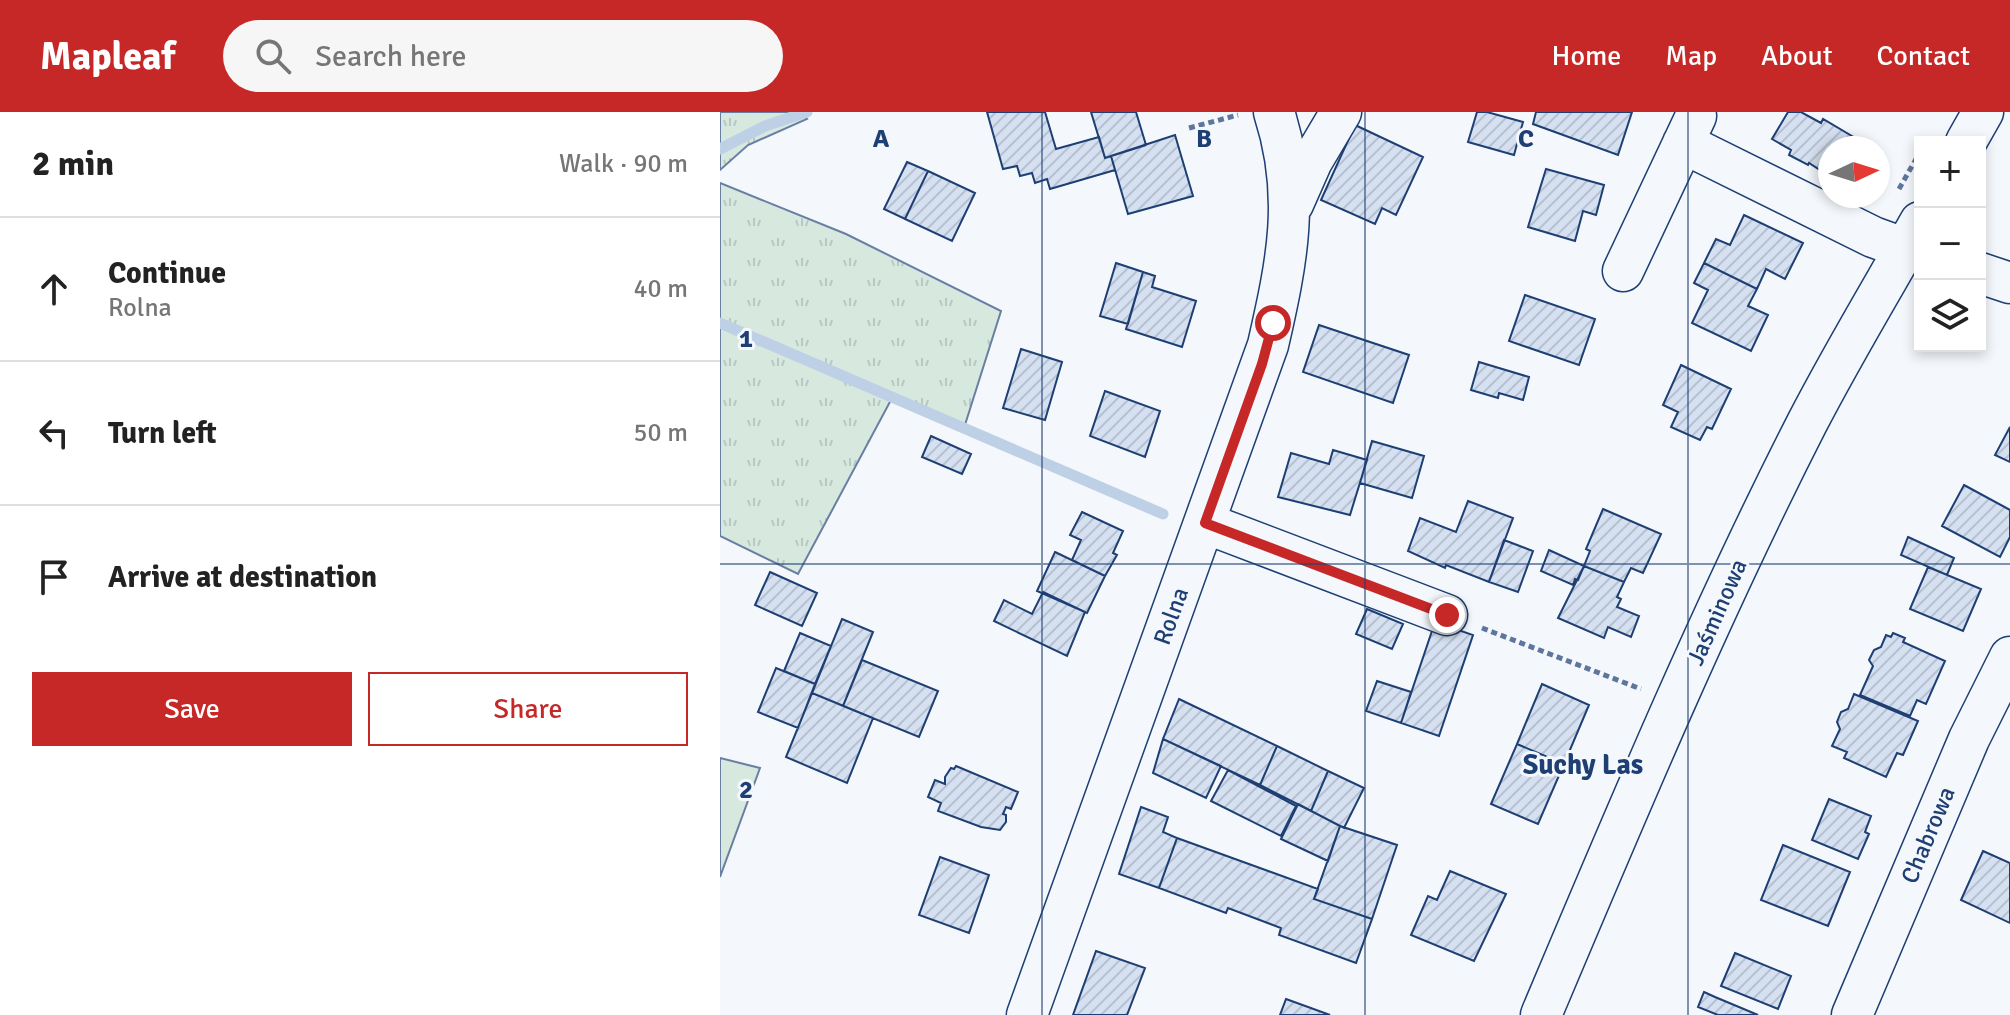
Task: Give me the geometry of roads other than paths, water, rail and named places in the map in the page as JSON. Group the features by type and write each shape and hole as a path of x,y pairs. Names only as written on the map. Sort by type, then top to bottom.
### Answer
{"street":[{"name":"Rolna","path":"1027,1015 1268,345 1284,269 1290,211 1289,173 1274,112"},
{"name":"Rolna","path":"1290,211 1312,161 1341,112"},
{"path":"1969,136 1983,112"},
{"path":"1623,271 1690,130 1873,237 1914,242"},
{"name":"Jaśminowa","path":"1541,1015 1750,537 1808,420 1914,244"},
{"path":"1986,275 2010,283"},
{"path":"1205,523 1447,615"},
{"name":"Chabrowa","path":"1852,1015 1969,739 2010,657"}],"waterway":[{"path":"720,149 765,126 807,112"},
{"path":"720,323 1163,514"}],"district":[{"name":"Suchy Las","path":"1583,764"}]}
